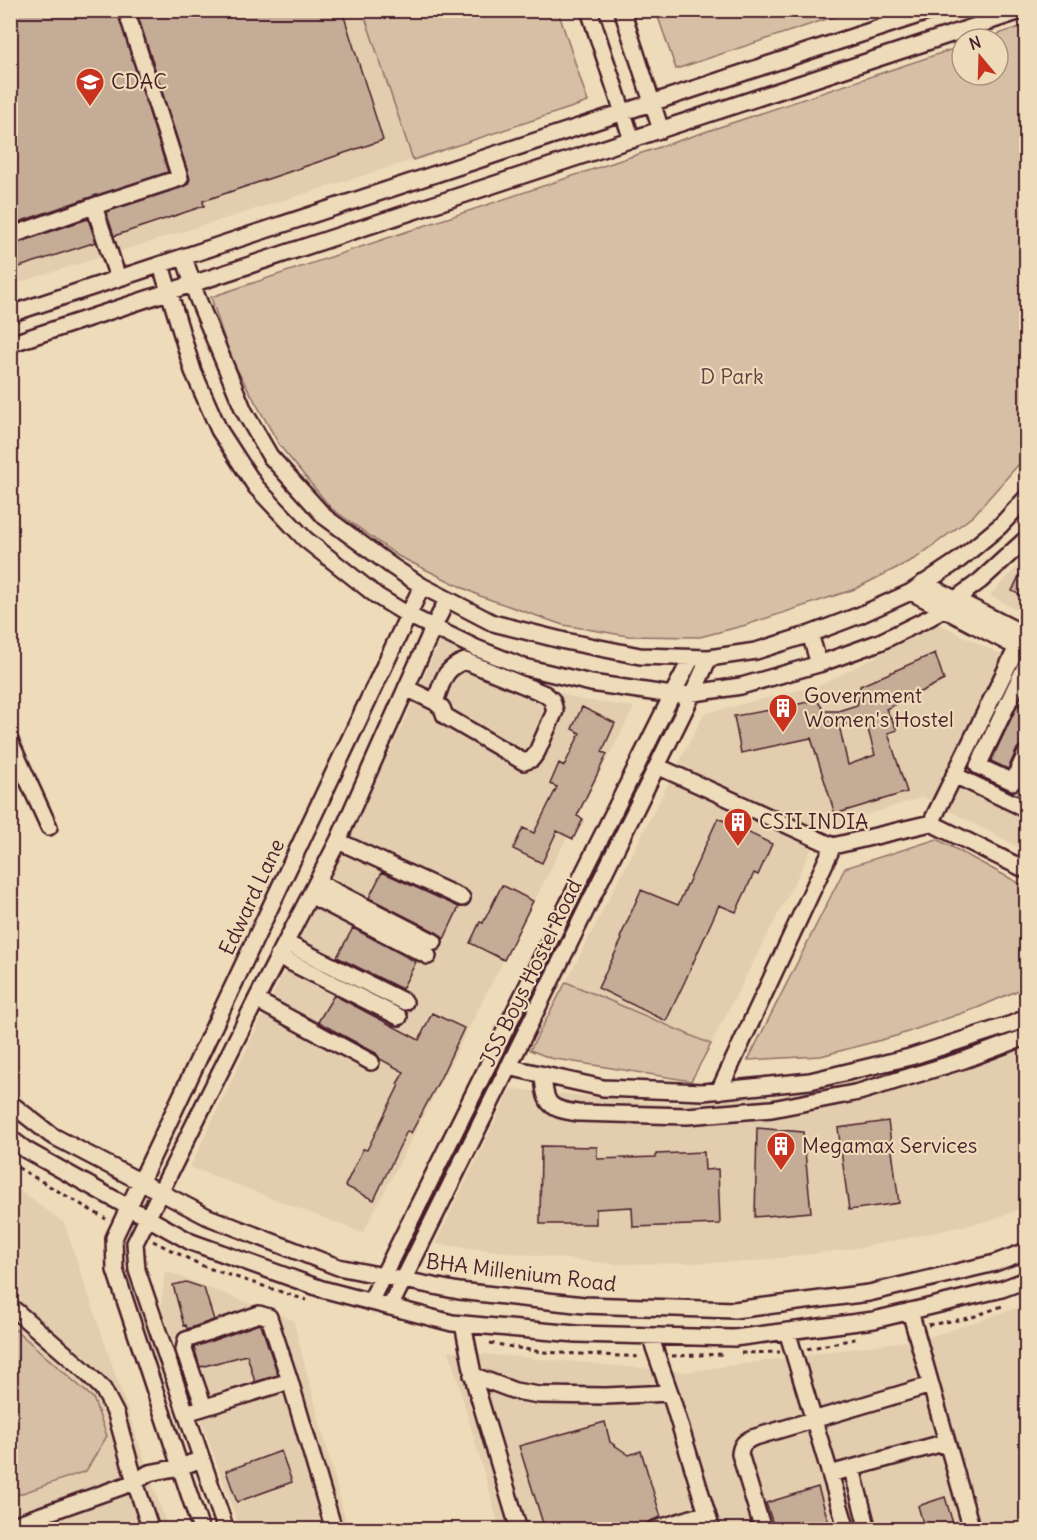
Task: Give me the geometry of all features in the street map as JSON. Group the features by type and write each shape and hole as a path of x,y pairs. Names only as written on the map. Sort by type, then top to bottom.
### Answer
{"street":[{"path":"10,236 180,178 126,10"},
{"path":"589,10 632,140"},
{"path":"622,10 661,130"},
{"path":"10,314 934,10"},
{"path":"10,344 1024,10"},
{"path":"94,206 118,278"},
{"path":"184,257 197,297 244,411 270,456 325,517 422,586 493,623 640,656 691,659 756,651 860,615 917,587 967,553 1000,526 1026,498"},
{"path":"161,265 193,371 219,430 256,487 305,539 377,596 433,628 524,667 591,683 672,695 741,686 819,664 880,642 931,617 980,581 1026,539"},
{"name":"Edward Lane","path":"201,1530 115,1270 114,1238 422,586"},
{"path":"917,587 1023,645 931,823"},
{"path":"226,1530 137,1270 135,1243 338,841 447,600"},
{"path":"810,634 819,664"},
{"name":"JSS Boys Hostel Road","path":"390,1307 709,658"},
{"name":"JSS Boys Hostel Road","path":"370,1302 691,659"},
{"path":"406,688 435,702 442,708 444,716 524,762 532,759 537,753 555,711 552,700 545,694 465,660 454,665 447,672 435,702"},
{"path":"1026,664 1021,688 978,766 1012,782 1026,753"},
{"path":"10,741 49,827"},
{"path":"657,766 833,846 931,823 1026,870"},
{"path":"954,775 1026,809"},
{"path":"338,841 462,898"},
{"path":"719,1091 833,846"},
{"path":"313,888 431,949"},
{"path":"282,950 405,1002"},
{"path":"282,950 399,1017"},
{"path":"256,1000 371,1062"},
{"path":"516,1008 534,1016"},
{"path":"508,1067 603,1088 719,1091 810,1081 910,1057 1026,1018"},
{"path":"543,1075 544,1090 550,1104 561,1110 578,1113 687,1116 772,1109 859,1092 964,1060 1026,1036"},
{"name":"BHA Millenium Road","path":"10,1103 51,1135 208,1217 338,1267 459,1292 584,1305 734,1310 869,1293 995,1263 1026,1251"},
{"path":"10,1138 26,1150 191,1242 322,1289 452,1323 576,1334 734,1338 874,1320 1002,1289 1026,1280"},
{"path":"10,1306 104,1389 116,1414 151,1530"},
{"path":"910,1311 972,1530"},
{"path":"204,1407 184,1350 186,1340 259,1314 268,1317 290,1381 334,1530"},
{"path":"463,1324 472,1375 519,1530"},
{"path":"787,1331 847,1530"},
{"path":"650,1336 712,1530"},
{"path":"472,1375 515,1391 539,1395 606,1396 670,1393"},
{"path":"186,1413 290,1381"},
{"path":"763,1530 740,1454 744,1442 931,1385"},
{"path":"830,1474 947,1442"},
{"path":"10,1526 135,1482 149,1473 180,1467 202,1459"},
{"path":"852,1469 868,1530"},
{"path":"653,1530 707,1513"}],"path":[{"path":"10,1163 119,1226"}],"shaded area":[{"path":"11,11 363,11 413,160 11,285"},
{"path":"1026,558 1026,615 990,595"},
{"path":"939,624 1026,667 1026,851 923,797 822,829 711,1044 566,982 704,714 823,684"},
{"path":"440,640 576,699 634,707 363,1233 190,1167 408,714"},
{"path":"1026,1025 1026,1206 992,1220 864,1247 748,1262 613,1264 435,1244 511,1089 669,1104 776,1096 945,1057"},
{"path":"10,1183 64,1223 168,1529 11,1529"},
{"path":"165,1271 293,1320 348,1529 240,1529 161,1306"},
{"path":"1026,1305 1026,1529 500,1529 449,1351 686,1372 927,1338"}],"green space":[{"path":"834,10 836,16 676,69 656,11"},
{"path":"363,11 558,11 588,102 413,160"},
{"name":"D Park","path":"1026,25 1026,456 973,516 916,558 855,589 746,625 700,637 628,636 563,625 480,596 398,556 331,508 280,446 230,357 211,297 950,50 950,87 1010,87 1010,30"},
{"path":"937,839 1026,887 1026,987 977,1008 896,1036 821,1056 748,1060 845,868"},
{"path":"566,982 711,1044 691,1081 550,1058 530,1050"},
{"path":"10,1325 93,1398 107,1436 86,1471 11,1497"}],"building":[{"name":"CDAC","path":"10,10 117,10 168,172 10,225"},
{"path":"136,10 342,10 383,140 203,201 204,206 114,236 106,212 183,187 190,179"},
{"path":"88,219 96,242 10,270 10,245"},
{"path":"1026,561 1026,598 1012,591"},
{"name":"Government Women's Hostel","path":"935,653 944,680 886,709 897,730 888,733 907,792 835,814 811,738 741,753 734,716 817,700 824,711 838,711 857,705 860,686","holes":["866,722 875,755 848,765 839,725"]},
{"path":"1018,704 1026,708 1026,743 1017,749 1008,769 991,761"},
{"path":"582,707 615,723 602,752 607,754 577,816 583,819 573,839 557,831 542,863 513,849 523,828 534,833 557,787 550,784 559,763 564,766 580,733 572,729"},
{"path":"718,818 772,844 758,875 754,873 736,912 719,905 666,1021 598,988 622,939 620,938 641,890 678,905"},
{"path":"382,872 459,907 444,939 438,933 369,898"},
{"path":"502,885 533,901 504,960 470,943"},
{"path":"353,928 416,962 402,989 337,957"},
{"path":"334,995 419,1040 432,1013 464,1028 411,1133 407,1131 374,1200 345,1186 363,1149 367,1150 404,1072 380,1059 376,1053 318,1022"},
{"path":"888,1121 899,1203 849,1210 838,1128"},
{"name":"Megamax Services","path":"757,1128 803,1132 811,1212 755,1217"},
{"path":"541,1146 597,1147 597,1159 656,1157 656,1154 704,1152 705,1170 718,1169 720,1224 633,1227 632,1207 596,1209 596,1224 540,1224"},
{"path":"186,1282 204,1288 214,1320 187,1329 186,1325 184,1326 173,1285"},
{"path":"259,1324 278,1375 255,1382 247,1355 200,1367 194,1347"},
{"path":"605,1422 610,1442 629,1455 641,1451 661,1517 630,1530 545,1530 519,1446"},
{"path":"281,1451 292,1482 237,1502 226,1471"},
{"path":"818,1487 831,1530 775,1530 766,1503"},
{"path":"945,1497 955,1530 925,1530 918,1506"}],"place":[{"name":"CDAC","path":"90,108"},
{"name":"Government Women's Hostel","path":"783,734"},
{"name":"CSII INDIA","path":"738,848"},
{"name":"Megamax Services","path":"781,1172"}]}
